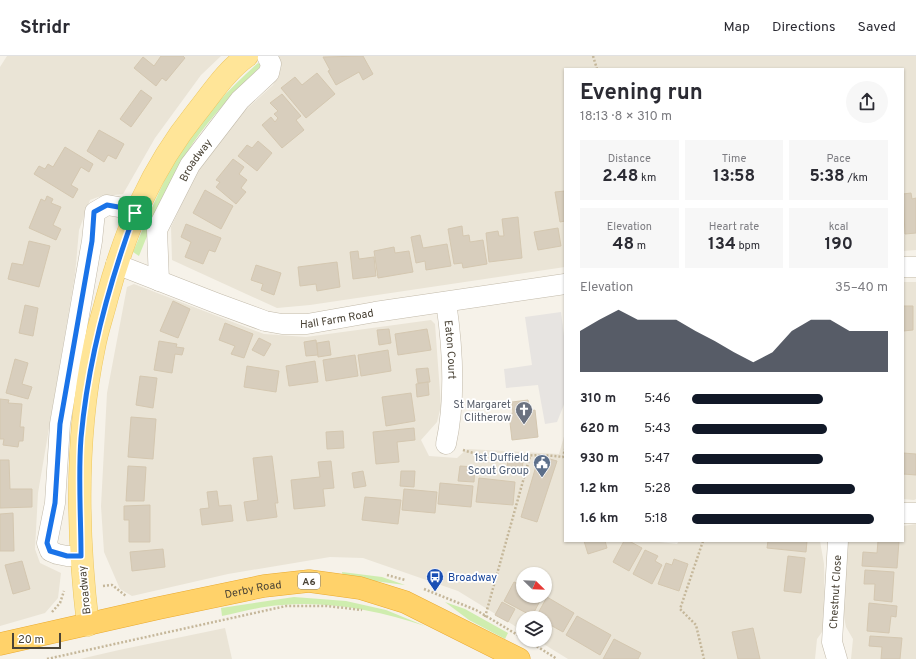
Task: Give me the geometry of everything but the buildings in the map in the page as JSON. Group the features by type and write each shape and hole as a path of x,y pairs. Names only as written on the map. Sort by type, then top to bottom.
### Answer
{"highway":[{"name":"Derby Road","path":"0,644 264,586 309,581 338,584 381,594 412,605 519,659"}],"main road":[{"name":"Broadway","path":"88,625 74,556 81,454 86,399 94,348 116,264 135,213 160,163 173,141 216,86 240,61 247,56"}],"street":[{"name":"Broadway","path":"159,281 157,230 190,165 240,100 268,73 271,64 267,56"},
{"name":"Broadway","path":"74,556 50,551 47,543 55,503 60,424 92,241 94,212 107,205 124,208 135,213"},
{"name":"Hall Farm Road","path":"116,264 265,321 282,324 307,324 375,312 564,284"},
{"path":"904,267 916,267"},
{"name":"Eaton Court","path":"446,302 453,388 452,420 446,444"},
{"path":"904,512 916,513"},
{"name":"Chestnut Close","path":"834,650 838,542"}],"path":[{"path":"593,56 597,68"},
{"path":"446,444 475,453 504,457 542,454 563,457 564,453"},
{"path":"478,638 530,456"},
{"path":"703,542 680,609 696,625 704,659"},
{"path":"47,659 286,606 327,606 364,610"},
{"path":"537,647 557,659"}],"shaded area":[{"path":"7,56 221,56 201,75 155,138 123,194 98,197 90,200 79,230 75,275 38,493 35,549 40,563 61,573 58,598 45,613 0,626 0,67"},
{"path":"277,56 916,56 916,250 904,251 904,68 564,68 564,267 310,305 277,308 172,260 171,227 194,177 241,114 273,85 281,68"},
{"path":"904,282 916,282 916,499 904,499"},
{"path":"134,284 264,334 306,337 431,320 435,324 441,406 437,422 421,440 429,456 457,458 467,449 559,454 564,436 564,542 660,542 677,544 678,542 820,542 824,564 825,628 817,639 815,659 568,659 548,647 552,647 552,611 516,611 516,627 458,591 363,558 330,557 228,574 132,596 120,589 104,552 101,506 107,393 127,287"},
{"path":"561,312 564,336 564,404 557,422 545,424 538,385 506,388 504,369 532,365 525,317"},
{"path":"916,524 916,659 851,659 853,639 846,627 844,617 844,553 848,542 904,542 904,526"},
{"path":"225,628 232,659 80,659 119,650"}],"green space":[{"path":"258,63 262,65 217,112 193,143 163,198 139,256 133,252 164,182 186,142 211,110"},
{"path":"342,572 382,577 405,585 343,577"},
{"path":"294,597 346,601 386,610 425,626 355,608 319,604 274,606 222,616 221,608"},
{"path":"445,602 465,609 508,633 505,639 469,620"}],"place":[{"name":"St Margaret Clitherow","path":"524,425"},
{"name":"1st Duffield Scout Group","path":"542,478"},
{"name":"Broadway","path":"435,592"}],"route":[{"path":"107,205 114,205 135,213 116,264 94,348 87,391 81,438 81,556 57,554 50,551 47,543 55,503 60,424 92,241 94,212 107,205"}]}
